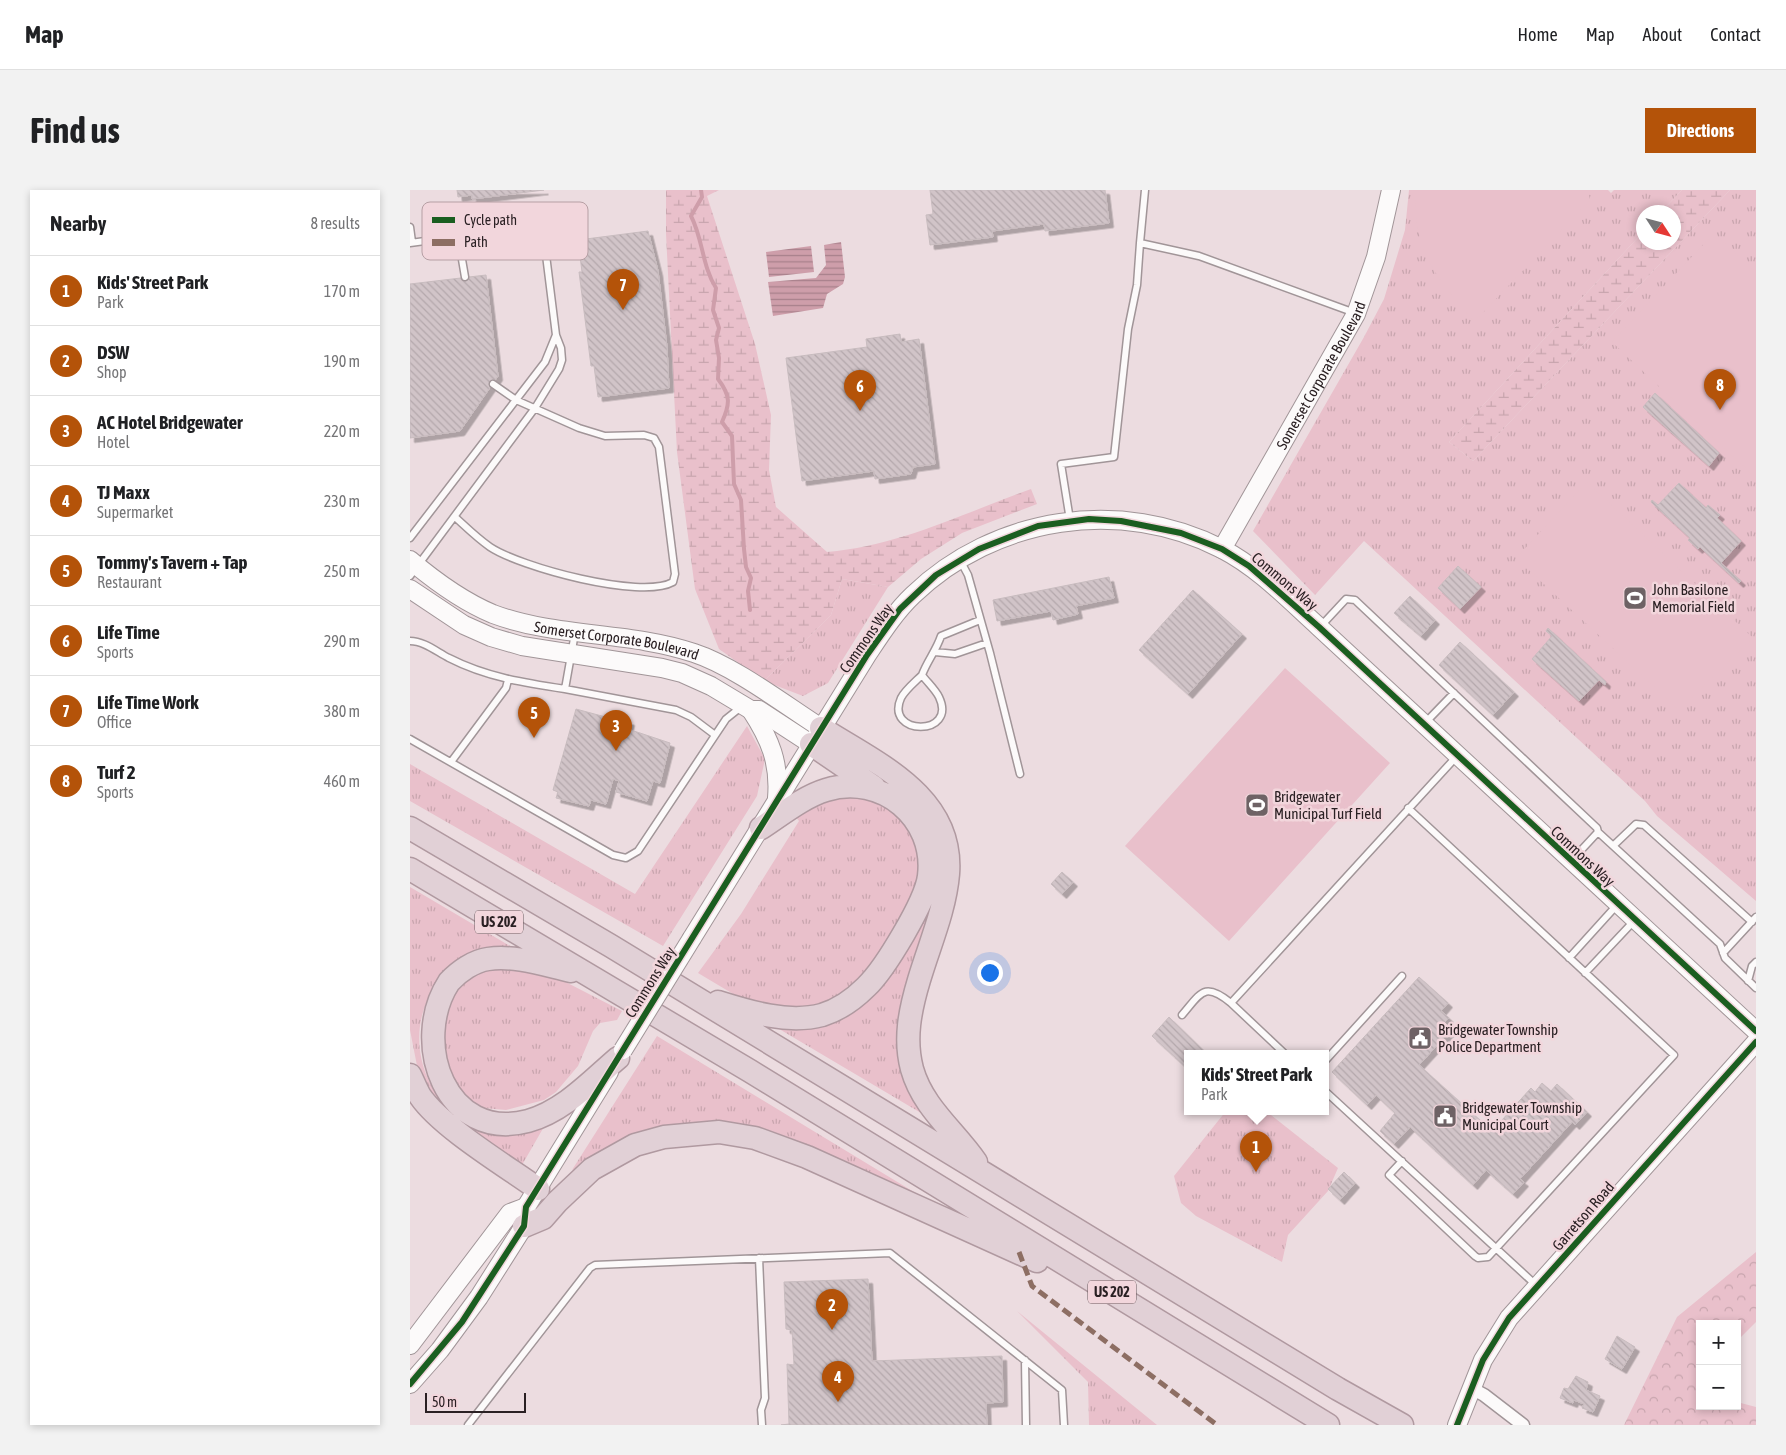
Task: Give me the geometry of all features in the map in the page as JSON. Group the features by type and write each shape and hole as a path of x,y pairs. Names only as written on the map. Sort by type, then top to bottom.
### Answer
{"highway":[{"path":"688,992 759,1014 792,1018 822,1015 853,999 868,986 921,902 929,874 926,844 915,820 896,800 876,788 816,736"},
{"path":"816,736 908,785 929,806 943,833 948,859 947,880 915,995 909,1022 907,1045 912,1070 936,1116 962,1142 983,1172"},
{"path":"761,828 815,794 828,789 853,786 876,788"},
{"name":"US 202","path":"410,828 688,992 1338,1389 1344,1405 1377,1425"},
{"name":"US 202","path":"410,869 588,974 1328,1425"},
{"path":"588,974 513,959 487,959 473,964 455,975 432,1005 425,1033 429,1069 442,1091 458,1107 487,1120 514,1123 528,1121 557,1107 620,1054"},
{"path":"410,1075 420,1095 432,1110 455,1129 530,1207 543,1218 556,1202 592,1169 635,1146 664,1136 702,1132 736,1134 774,1144 807,1157 1122,1298"},
{"path":"1338,1389 1402,1425"}],"street":[{"name":"Somerset Corporate Boulevard","path":"1222,549 1356,314 1376,257 1391,190"},
{"name":"Commons Way","path":"410,1384 462,1322 620,1054 816,736 867,655 900,609 923,586 960,559 1011,535 1038,526 1070,520 1121,521 1153,526 1181,533 1222,549 1250,566 1425,724 1457,756 1756,1031"},
{"name":"Somerset Corporate Boulevard","path":"412,567 457,596 493,614 518,621 649,642 695,653 718,663 816,736"},
{"name":"Somerset Corporate Boulevard","path":"410,589 464,625 491,637 522,646 662,668 693,677 747,708 758,710 816,736"},
{"path":"747,708 764,729 776,757 778,770 777,802"},
{"name":"Garretson Road","path":"1459,1420 1483,1360 1498,1333 1659,1148 1756,1042"},
{"name":"Commons Way","path":"410,1345 471,1267 510,1213 530,1207"},
{"path":"1471,1388 1484,1395 1523,1425"}],"lane":[{"path":"1070,520 1061,464 1114,456 1128,329 1137,285 1145,190"},
{"path":"410,226 411,242"},
{"path":"1140,243 1199,256 1356,314"},
{"path":"462,260 465,277"},
{"path":"412,567 455,517 535,408 559,370 562,360 561,348 556,335 547,260"},
{"path":"410,538 545,362 556,335"},
{"path":"455,517 490,547 554,572 617,584 658,586 673,582 675,574 659,447 654,438 644,436 604,436 579,428 516,400 493,384"},
{"path":"960,559 968,575 987,643 1020,774"},
{"path":"1319,628 1346,599 1351,598 1597,828 1598,832 1612,846 1720,944 1723,953 1733,967 1756,988"},
{"path":"922,675 938,695 941,712 936,720 921,728 905,722 900,715 899,706 901,698 922,675 935,652 940,636 980,620"},
{"path":"565,689 575,631"},
{"path":"410,641 423,644 457,662 508,680 661,705 691,716 715,735"},
{"path":"935,652 955,654 987,643"},
{"path":"451,762 506,688 508,680"},
{"path":"1425,724 1454,693"},
{"path":"410,739 613,855 626,858 638,851 726,719 747,708"},
{"path":"1231,1003 1457,756"},
{"path":"1402,1161 1389,1175 1474,1256 1484,1258 1496,1248 1674,1055 1408,808"},
{"path":"1612,846 1636,824 1644,825 1754,919 1723,953"},
{"path":"1571,861 1598,832"},
{"path":"1569,958 1618,904"},
{"path":"1585,973 1635,920"},
{"path":"1748,981 1752,966 1756,962"},
{"path":"1329,1057 1402,976"},
{"path":"1182,1015 1204,991 1217,992 1281,1050"},
{"path":"1329,1095 1538,1287"},
{"path":"468,1425 590,1268 595,1265 890,1253 1062,1390 1064,1425"},
{"path":"759,1258 765,1398 761,1410 762,1425"},
{"path":"1025,1360 1026,1425"}],"green space":[{"path":"666,190 719,190 707,196 755,344 771,415 769,470 776,507 827,552 854,549 906,536 1031,489 1037,504 962,533 921,559 888,587 842,579 831,615 764,681 719,649 695,589 677,452 666,234"},
{"path":"1409,190 1608,190 1611,193 1614,190 1682,190 1668,205 1636,205 1636,240 1449,442 1473,461 1673,250 1681,250 1681,242 1730,190 1756,190 1756,901 1657,816 1645,801 1364,541 1315,595 1253,531 1384,299 1405,230"},
{"path":"1415,190 1588,190 1590,200 1474,322 1438,277 1423,248 1418,231"},
{"path":"1682,190 1730,190 1681,242 1681,205 1668,205"},
{"path":"1714,233 1756,272 1756,478 1612,342"},
{"path":"1636,240 1636,250 1673,250 1473,461 1449,442"},
{"name":"John Basilone Memorial Field","path":"1587,482 1753,638 1679,710 1516,558"},
{"path":"842,579 888,587 828,683 803,696 764,681 831,615"},
{"name":"Bridgewater Municipal Turf Field","path":"1285,668 1390,763 1229,941 1125,846"},
{"path":"747,726 765,759 757,796 663,946 410,801 410,764 635,894"},
{"path":"855,792 903,816 921,858 918,890 862,983 834,1001 799,1013 755,1007 698,973 741,914 799,821 795,816 806,806"},
{"path":"410,887 517,950 461,972 436,985 422,1016 419,1046 426,1074 441,1101 451,1112 545,1125 522,1165 440,1108 419,1076 410,1030"},
{"path":"940,889 902,1005 921,1113 769,1023 818,1023"},
{"path":"492,966 552,975 622,1011 617,1020 600,1023 593,1031 578,1066 556,1092 544,1100 506,1110 473,1107 459,1098 433,1030 465,978"},
{"path":"657,1036 937,1206 779,1136 656,1131 572,1170"},
{"path":"1223,1115 1271,1115 1338,1168 1328,1191 1288,1235 1282,1262 1196,1216 1181,1203 1174,1176"},
{"path":"1756,1252 1756,1322 1741,1337 1741,1320 1696,1320 1696,1410 1741,1410 1741,1403 1756,1407 1756,1425 1624,1425 1677,1317"},
{"path":"1017,1311 1157,1425 1089,1425 1088,1382"}],"shaded area":[{"path":"841,242 845,277 843,284 827,294 823,308 773,316 768,282 816,278 826,265 824,245"},
{"path":"811,246 814,272 769,277 766,252"}],"building":[{"path":"457,190 544,190 472,199 472,195 458,197"},
{"path":"930,190 1105,190 1109,223 1045,231 1044,224 992,231 993,237 930,245 926,215 933,214"},
{"path":"648,231 658,271 667,347 669,388 598,397 594,366 591,366 579,272 582,272 580,260 588,260 588,239"},
{"path":"486,275 498,376 460,431 410,438 410,284"},
{"path":"900,334 901,342 919,339 935,464 913,467 911,474 875,479 874,471 802,481 786,358 867,347 866,339"},
{"path":"1655,393 1719,453 1709,466 1643,407"},
{"path":"1679,483 1706,508 1708,505 1720,515 1717,518 1741,541 1721,563 1741,581 1739,583 1700,547 1698,549 1688,540 1690,538 1651,502 1652,500 1658,505"},
{"path":"1458,566 1481,587 1460,609 1438,588"},
{"path":"1109,577 1114,598 1076,606 1078,614 1053,620 1051,611 997,621 993,600"},
{"path":"1193,590 1242,634 1188,694 1139,650"},
{"path":"1410,596 1435,620 1421,636 1394,613"},
{"path":"1548,628 1606,682 1605,685 1599,680 1579,701 1532,659 1552,636 1546,631"},
{"path":"1460,642 1514,692 1493,715 1439,665"},
{"path":"576,709 613,719 614,717 630,721 628,729 670,743 660,783 653,781 647,801 616,792 619,781 613,779 606,804 591,800 589,806 556,798 558,792 553,790"},
{"path":"1062,872 1073,882 1062,894 1051,884"},
{"path":"1419,977 1448,1003 1441,1011 1449,1018 1444,1023 1452,1029 1419,1065 1492,1131 1531,1088 1535,1092 1542,1083 1551,1091 1557,1084 1587,1112 1575,1125 1572,1122 1520,1179 1524,1182 1513,1194 1486,1170 1473,1185 1410,1127 1394,1144 1380,1131 1395,1113 1376,1095 1367,1105 1332,1072"},
{"path":"1169,1017 1203,1050 1184,1050 1184,1065 1152,1036"},
{"path":"1344,1172 1355,1183 1340,1200 1328,1189"},
{"path":"868,1279 872,1361 1002,1356 1003,1402 986,1403 987,1425 781,1425 789,1424 787,1364 794,1365 792,1330 786,1329 784,1282"},
{"path":"1617,1336 1635,1347 1622,1369 1605,1359"},
{"path":"1576,1376 1588,1382 1586,1390 1600,1396 1593,1412 1582,1408 1584,1404 1574,1400 1573,1403 1560,1398 1564,1388 1568,1389"}],"waterway":[{"path":"701,190 702,197 691,216 711,280 716,288 713,310 719,328 716,340 719,358 718,379 725,390 728,400 727,410 722,422 732,436 734,484 741,500 746,567 751,578 748,591 750,610"}],"marked path":[{"path":"1019,1252 1032,1286 1217,1425"}],"cycle path":[{"path":"410,1384 462,1322 524,1226 526,1207 867,655 900,609 936,575 979,549 1038,526 1089,519 1121,521 1181,533 1222,549 1249,566 1319,627 1756,1031"},
{"path":"1457,1425 1483,1360 1509,1318 1756,1042"}],"place":[{"name":"Life Time Work","path":"623,310"},
{"name":"Turf 2","path":"1720,410"},
{"name":"Life Time","path":"860,411"},
{"name":"John Basilone Memorial Field","path":"1635,598"},
{"name":"Tommy's Tavern + Tap","path":"534,738"},
{"name":"AC Hotel Bridgewater","path":"616,751"},
{"name":"Bridgewater Municipal Turf Field","path":"1257,805"},
{"name":"Bridgewater Township Police Department","path":"1420,1038"},
{"name":"Bridgewater Township Municipal Court","path":"1445,1116"},
{"name":"Kids' Street Park","path":"1256,1172"},
{"name":"DSW","path":"832,1330"},
{"name":"TJ Maxx","path":"838,1402"}]}
